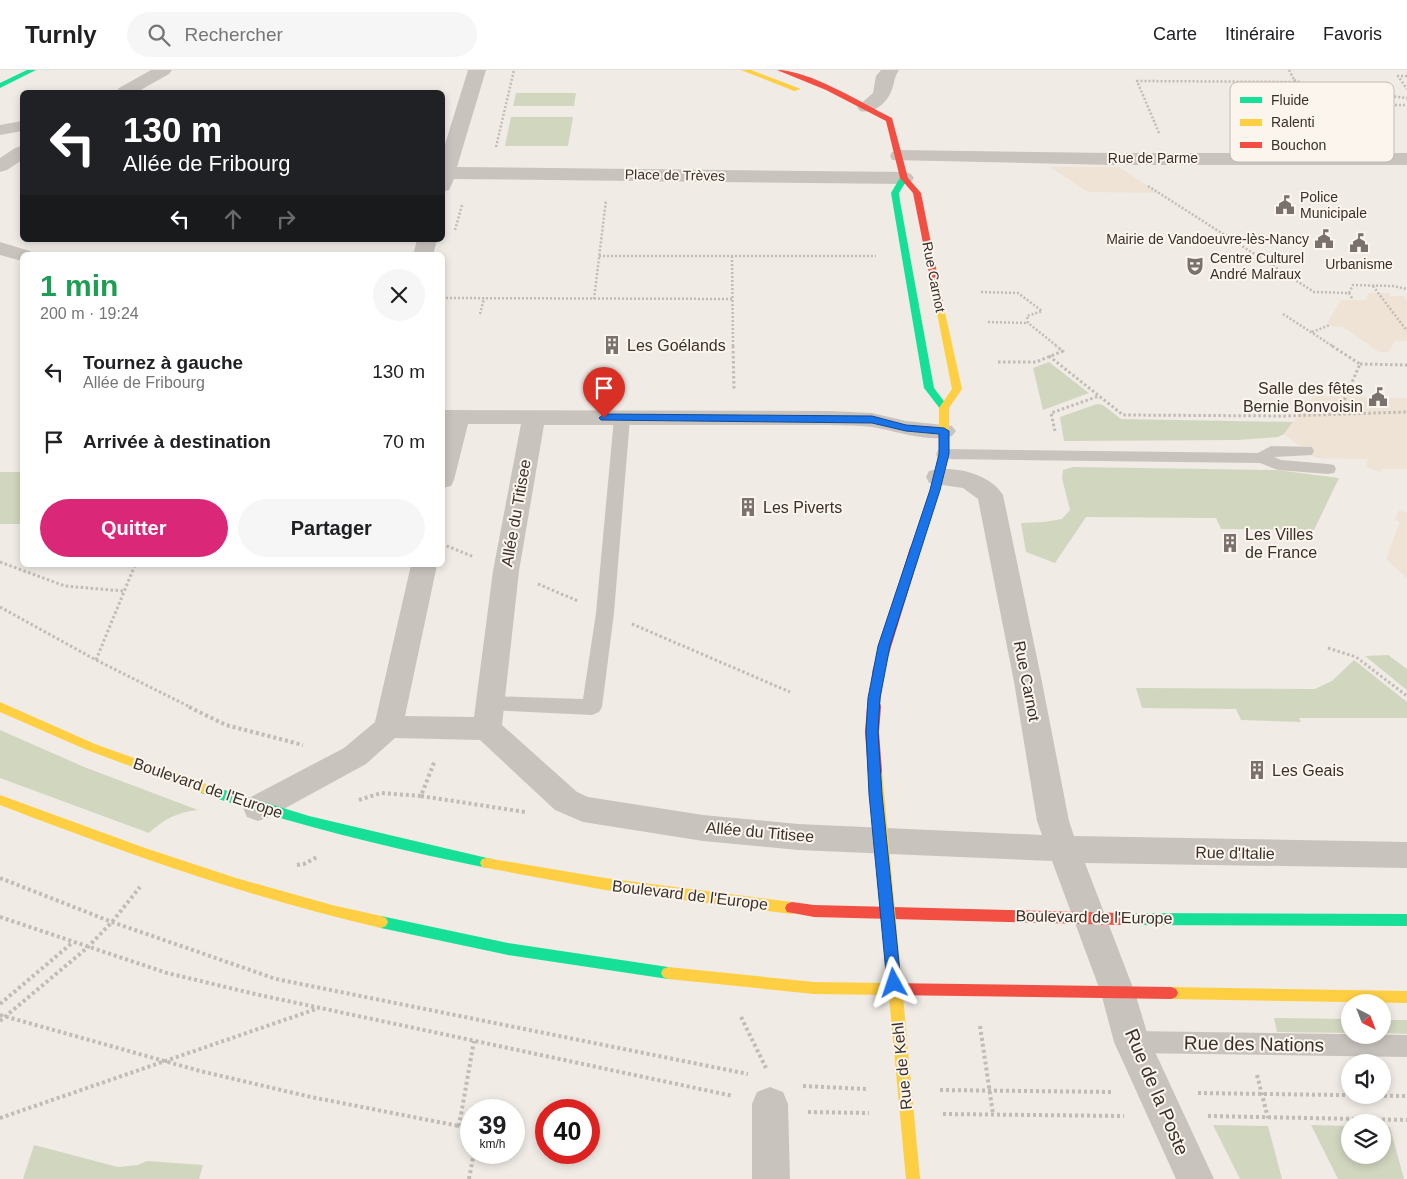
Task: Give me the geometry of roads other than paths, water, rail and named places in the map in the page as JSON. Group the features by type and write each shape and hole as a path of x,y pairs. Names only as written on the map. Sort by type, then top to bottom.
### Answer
{"street":[{"path":"0,73 6,70"},
{"path":"0,86 34,70"},
{"path":"129,90 164,70"},
{"path":"445,176 477,70"},
{"name":"Rue Carnot","path":"744,70 811,94 866,107"},
{"name":"Rue Carnot","path":"780,70 829,88 889,120 900,156 904,178 917,193 956,389 944,408 942,454 970,482 990,495 1028,682 1053,821 1090,919"},
{"path":"866,107 882,96 886,86 885,76 890,70"},
{"path":"0,130 20,126"},
{"path":"0,166 20,153"},
{"name":"Rue de Parme","path":"900,156 1230,158"},
{"name":"Rue de Parme","path":"1394,159 1407,159"},
{"name":"Place de Trèves","path":"445,179 480,173 904,178"},
{"name":"Rue Carnot","path":"904,178 895,193 929,388 944,408"},
{"path":"0,248 20,254"},
{"path":"445,456 450,417 872,420 906,428 942,454"},
{"name":"Allée du Titisee","path":"534,417 506,571 488,716 566,801 583,809 702,828 798,837 1064,850"},
{"name":"Rue de Kehl","path":"913,1179 876,804 872,732 878,671 942,454"},
{"path":"388,727 424,567"},
{"name":"Boulevard de l'Europe","path":"0,707 91,747 258,808 428,851 491,864 623,886 814,911 1090,919 1407,920"},
{"path":"258,808 355,756 388,727 488,716"},
{"path":"0,800 161,860 323,910 508,949 618,966 814,988 1407,997"},
{"name":"Rue d'Italie","path":"1064,850 1407,854"},
{"name":"Rue de la Poste","path":"1090,919 1118,994 1132,1042 1195,1179"},
{"path":"771,1092 771,1179"}],"lane":[{"path":"488,716 592,708 605,613 622,418"},
{"path":"1262,458 1271,451 1306,451"},
{"path":"942,454 1262,458 1278,465 1328,469"},
{"name":"Rue des Nations","path":"1132,1042 1407,1046"}],"place":[{"name":"Police Municipale","path":"1285,205"},
{"name":"Mairie de Vandoeuvre-lès-Nancy","path":"1324,239"},
{"name":"Urbanisme","path":"1359,243"},
{"name":"Centre Culturel André Malraux","path":"1195,266"},
{"name":"Les Goélands","path":"612,345"},
{"name":"Salle des fêtes Bernie Bonvoisin","path":"1378,397"},
{"name":"Les Piverts","path":"748,507"},
{"name":"Les Villes de France","path":"1230,543"},
{"name":"Les Geais","path":"1257,770"}]}
